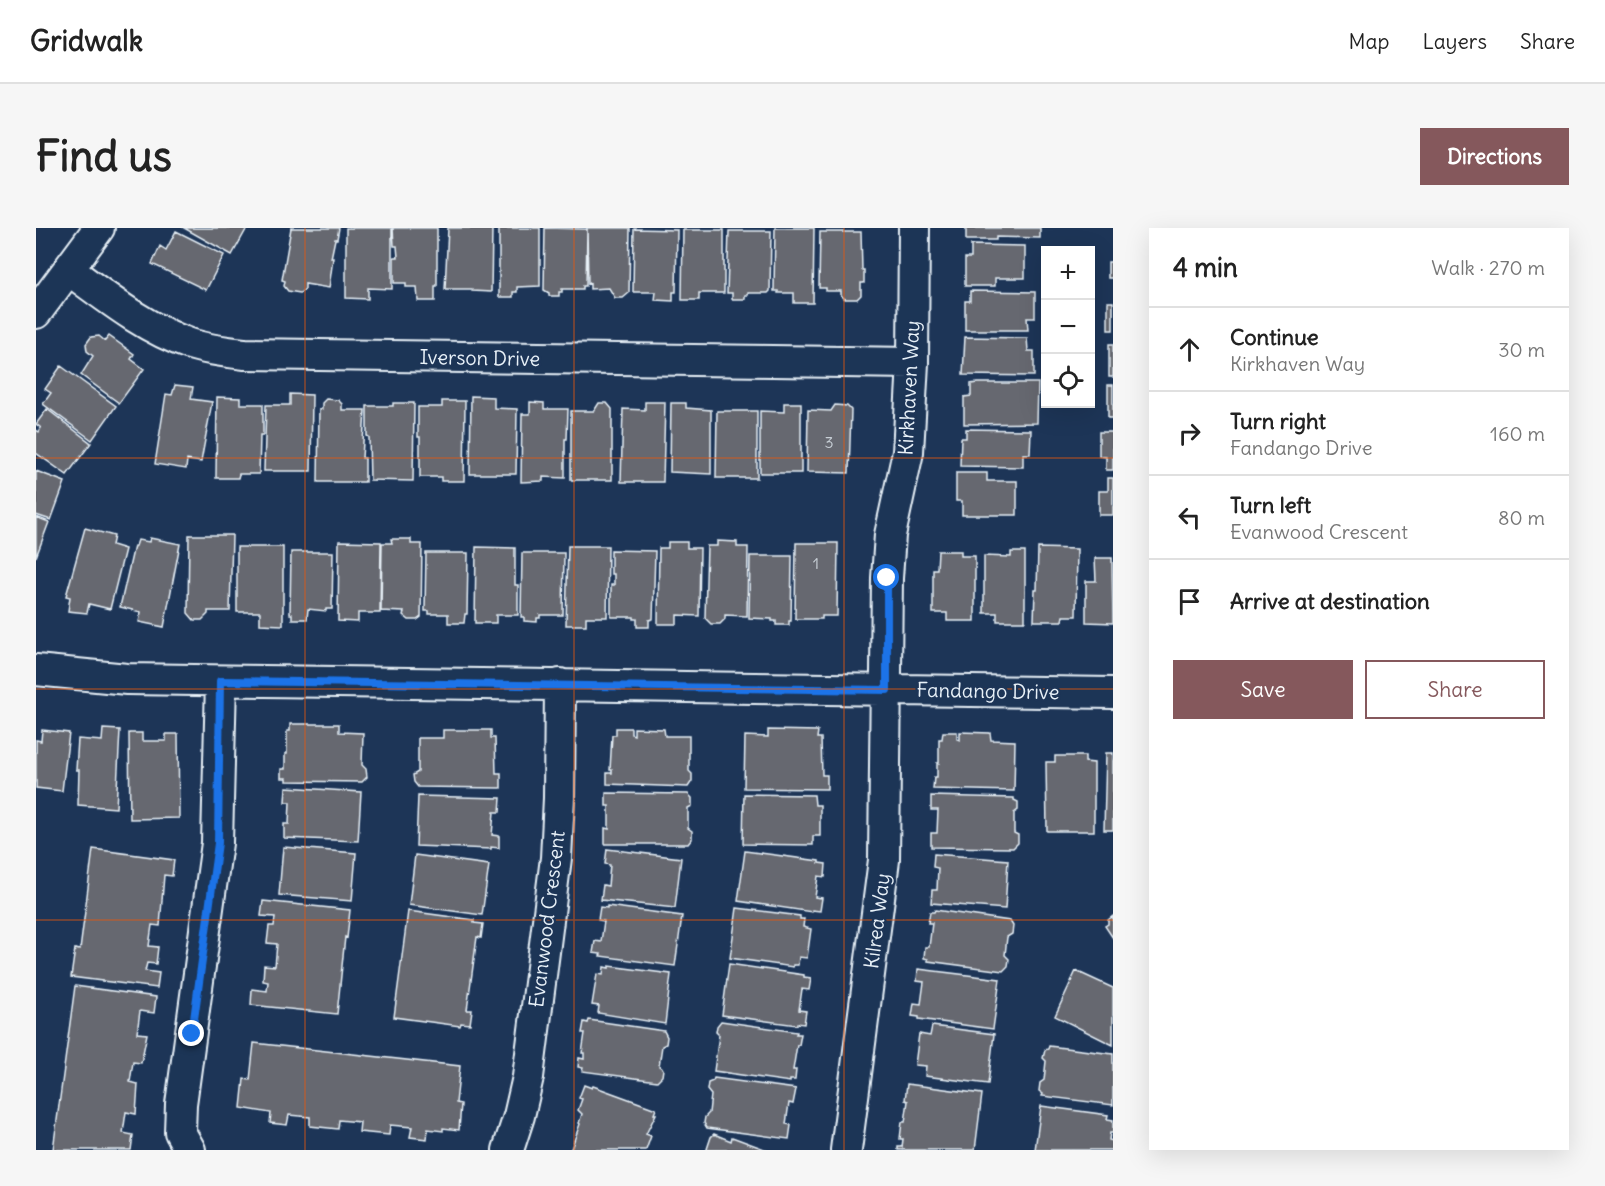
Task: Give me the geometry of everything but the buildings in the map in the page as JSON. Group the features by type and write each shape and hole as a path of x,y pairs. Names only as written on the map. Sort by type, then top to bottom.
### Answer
{"street":[{"path":"36,313 99,228"},
{"name":"Kirkhaven Way","path":"887,690 887,578 890,535 908,452 913,363 914,228"},
{"name":"Iverson Drive","path":"69,270 144,322 166,333 208,349 245,354 913,363"},
{"name":"Fandango Drive","path":"36,670 127,679 220,681 1113,693"},
{"path":"190,1150 180,1132 181,1104 218,843 220,681"},
{"name":"Evanwood Crescent","path":"508,1150 528,1077 556,858 560,684"},
{"name":"Kilrea Way","path":"846,1150 884,860 887,690"}],"route":[{"path":"192,1034 218,843 220,681 887,690 887,578"}]}
